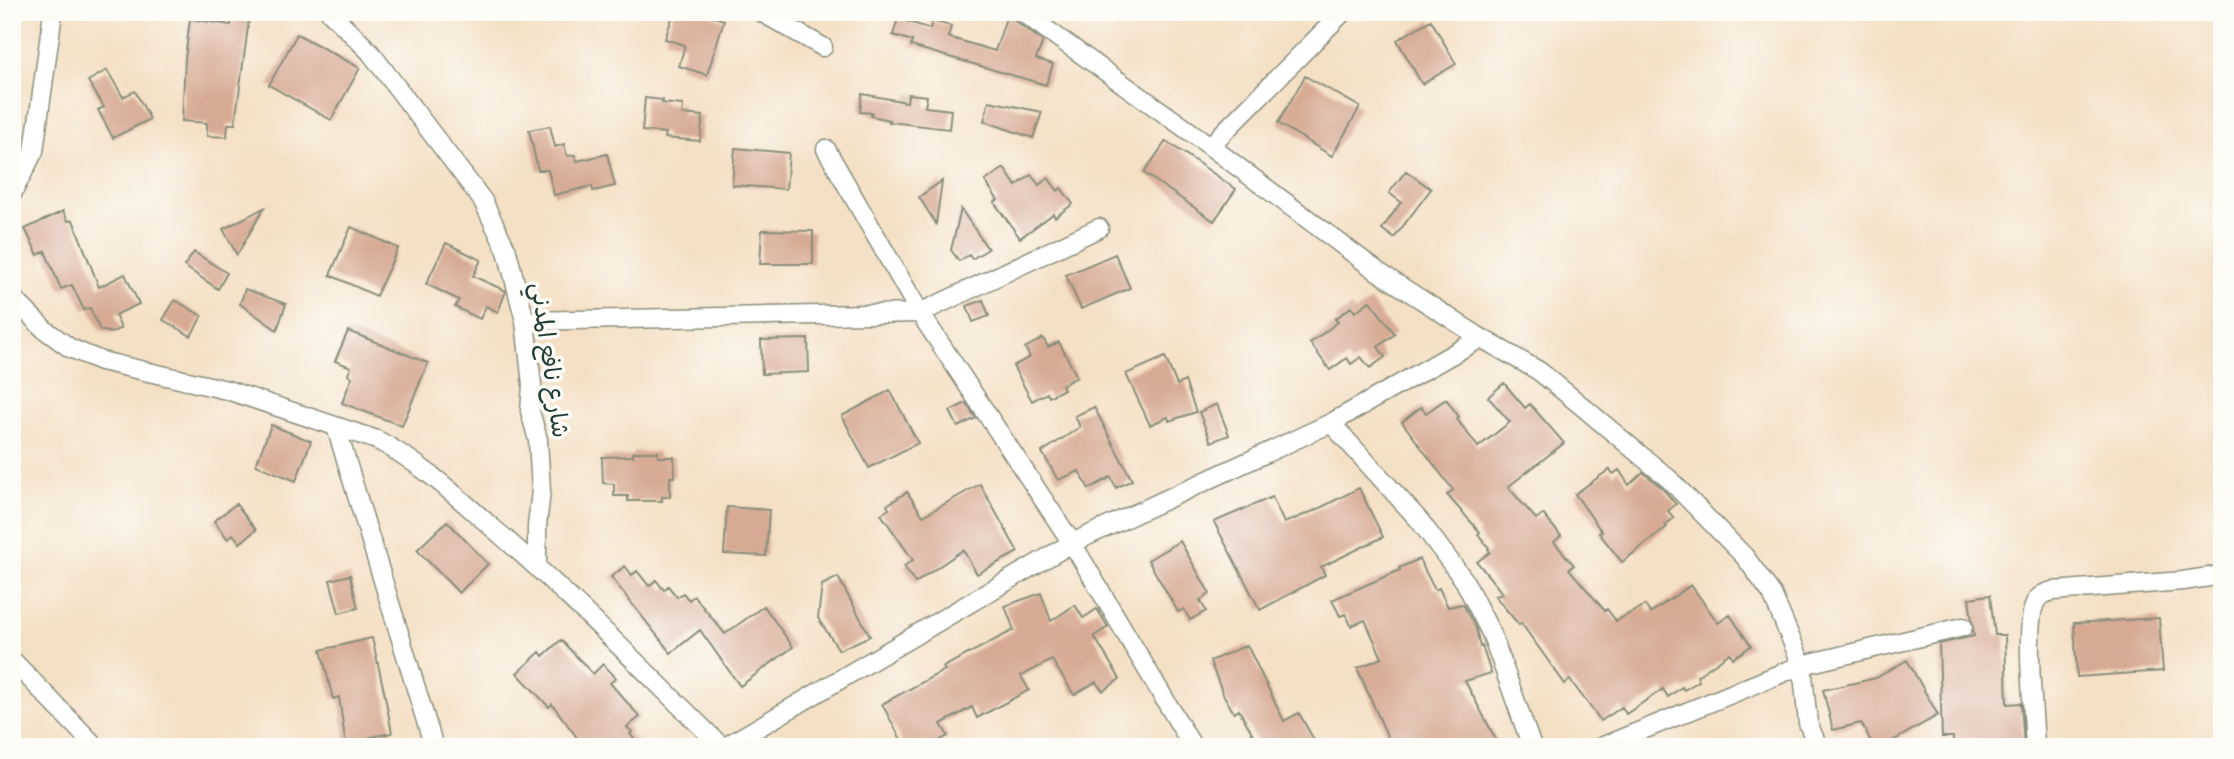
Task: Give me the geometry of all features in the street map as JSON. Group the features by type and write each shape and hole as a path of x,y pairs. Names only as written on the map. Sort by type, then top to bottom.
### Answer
{"street":[{"path":"12,194 34,151 53,12"},
{"path":"761,12 823,47"},
{"path":"1022,12 1210,146 1377,271 1539,372 1670,479 1732,541 1772,594 1802,665 1808,723 1818,747"},
{"path":"1210,146 1343,12"},
{"name":"شارع نافع المدني","path":"331,13 370,52 483,201 507,251 525,321 533,385 530,411 538,440 541,491 537,526 537,566"},
{"path":"826,149 920,313 1072,543 1193,747"},
{"path":"525,321 920,313 1099,228"},
{"path":"12,298 44,329 71,348 101,361 227,390 377,440 400,452 445,486 537,566 724,747 1072,543 1331,423 1481,338"},
{"path":"1331,423 1419,520 1464,580 1492,635 1532,747"},
{"path":"336,427 434,747"},
{"path":"2035,747 2031,627 2037,599 2053,591 2183,581 2222,575"},
{"path":"1601,747 1802,665 1964,627"},
{"path":"12,660 96,747"}],"building":[{"path":"233,12 250,12 235,124 228,124 227,137 207,136 207,123 182,121 190,19 231,25"},
{"path":"674,12 700,12 724,20 707,75 679,66 685,45 665,39"},
{"path":"1008,12 1011,12 1015,21 1043,41 1036,59 1053,64 1046,85 911,46 912,41 893,35 898,18 930,29 932,21 951,26 948,37 995,51"},
{"path":"1431,20 1456,64 1422,84 1397,40"},
{"path":"297,34 360,68 331,120 269,85"},
{"path":"107,70 123,97 135,91 150,119 113,138 98,110 104,107 88,81"},
{"path":"1305,76 1360,107 1332,156 1278,123"},
{"path":"862,94 907,102 908,94 927,96 925,107 951,110 949,129 889,122 890,120 871,116 872,113 860,112"},
{"path":"645,98 683,105 682,114 703,116 700,141 665,138 666,133 642,131"},
{"path":"989,101 1042,112 1033,138 984,121"},
{"path":"550,126 555,147 564,144 567,156 575,155 577,161 607,154 615,186 593,191 592,186 554,195 548,170 538,170 529,130"},
{"path":"1166,141 1236,189 1214,221 1144,173"},
{"path":"735,148 789,153 786,189 732,185"},
{"path":"1004,168 1016,186 1031,175 1039,185 1048,178 1058,191 1061,188 1073,204 1055,217 1053,214 1020,238 994,202 998,200 985,181"},
{"path":"1406,171 1431,189 1394,238 1382,229 1401,202 1389,193"},
{"path":"942,181 936,224 919,197"},
{"path":"264,208 237,255 223,229"},
{"path":"961,209 988,249 972,259 969,255 959,261 951,250"},
{"path":"63,211 68,221 73,220 99,287 125,274 139,304 115,315 121,328 111,333 100,330 90,308 84,310 72,285 61,289 45,251 38,255 25,229"},
{"path":"351,227 398,248 376,296 330,275"},
{"path":"762,230 813,231 813,264 760,264"},
{"path":"446,243 481,260 473,276 506,291 498,312 486,306 480,319 455,307 459,300 426,284"},
{"path":"194,252 227,273 218,289 184,266"},
{"path":"1115,254 1130,288 1081,309 1066,275"},
{"path":"245,289 286,304 277,330 240,304"},
{"path":"175,300 202,316 191,336 163,320"},
{"path":"983,300 989,316 973,322 967,306"},
{"path":"1370,301 1395,334 1378,347 1385,357 1370,368 1361,357 1351,364 1347,358 1330,370 1310,343 1338,322 1335,319 1351,307 1355,312"},
{"path":"348,331 428,363 402,426 342,403 352,377 348,375 351,367 335,361"},
{"path":"1043,338 1048,347 1059,342 1077,377 1062,385 1064,389 1049,397 1047,393 1032,401 1013,366 1030,357 1025,348"},
{"path":"808,339 809,372 762,374 761,340"},
{"path":"1165,357 1177,385 1185,381 1196,412 1169,421 1168,417 1150,425 1126,374"},
{"path":"1504,383 1525,408 1530,404 1564,443 1508,487 1536,519 1543,514 1561,536 1554,542 1574,565 1569,569 1605,611 1607,609 1616,621 1645,605 1650,613 1691,585 1718,623 1730,615 1751,646 1733,658 1730,653 1697,676 1699,681 1684,690 1682,687 1668,697 1663,689 1626,714 1622,707 1601,721 1570,680 1565,684 1521,623 1519,625 1495,596 1503,594 1477,562 1490,552 1489,548 1478,534 1480,532 1447,495 1453,490 1402,422 1421,407 1426,413 1446,399 1478,447 1510,422 1488,397"},
{"path":"890,390 918,443 869,468 842,416"},
{"path":"966,403 976,418 958,427 950,411"},
{"path":"1217,404 1229,435 1211,442 1199,412"},
{"path":"1094,407 1132,480 1116,488 1111,477 1089,489 1079,471 1058,480 1042,452 1080,427 1075,416"},
{"path":"271,425 311,441 296,481 256,465"},
{"path":"633,452 658,452 658,457 674,457 675,477 670,477 670,497 662,497 662,501 628,501 628,496 614,496 614,484 603,483 602,457 633,456"},
{"path":"1610,469 1613,474 1619,470 1629,485 1643,472 1676,504 1668,511 1674,518 1665,525 1667,527 1622,562 1599,533 1602,532 1575,494"},
{"path":"980,484 1018,552 977,574 963,550 915,583 904,566 913,560 881,514 889,509 887,505 907,492 923,516"},
{"path":"1359,488 1383,537 1321,567 1325,575 1260,610 1214,522 1272,497 1284,523"},
{"path":"236,504 256,530 240,543 233,534 228,539 214,521"},
{"path":"727,507 769,510 766,556 724,554"},
{"path":"447,521 488,564 459,593 417,550"},
{"path":"1180,541 1210,594 1200,600 1206,611 1190,620 1184,609 1178,612 1148,560"},
{"path":"1419,559 1435,590 1439,588 1448,607 1463,604 1476,629 1491,673 1465,681 1500,747 1392,747 1357,668 1382,658 1365,620 1351,626 1346,614 1340,616 1332,600"},
{"path":"625,566 632,575 637,571 649,586 656,580 664,590 668,586 677,597 683,593 689,600 694,596 725,634 764,606 793,647 740,686 700,630 671,653 611,577"},
{"path":"350,575 358,608 339,613 330,580"},
{"path":"838,577 870,636 839,650 818,618 822,585"},
{"path":"1041,593 1051,621 1075,605 1083,618 1097,609 1108,627 1094,636 1120,679 1103,691 1096,682 1074,695 1052,660 1021,676 1029,690 977,718 972,707 941,724 948,736 928,747 905,747 882,704 945,670 943,667 1014,630 1005,606"},
{"path":"1990,595 1995,635 2005,635 2007,704 2021,703 2024,747 1953,747 1953,737 1942,737 1939,644 1974,636 1969,598"},
{"path":"2159,618 2163,671 2077,677 2074,623"},
{"path":"372,638 392,733 370,737 371,743 346,746 339,697 333,699 321,650"},
{"path":"561,640 593,674 603,664 616,678 610,683 640,717 627,727 641,747 584,747 552,704 549,707 517,673 540,652 543,656"},
{"path":"1247,645 1284,721 1299,713 1318,747 1260,747 1239,710 1234,713 1210,661"},
{"path":"1907,660 1938,715 1882,747 1874,747 1861,723 1833,730 1823,690 1876,678"}]}
